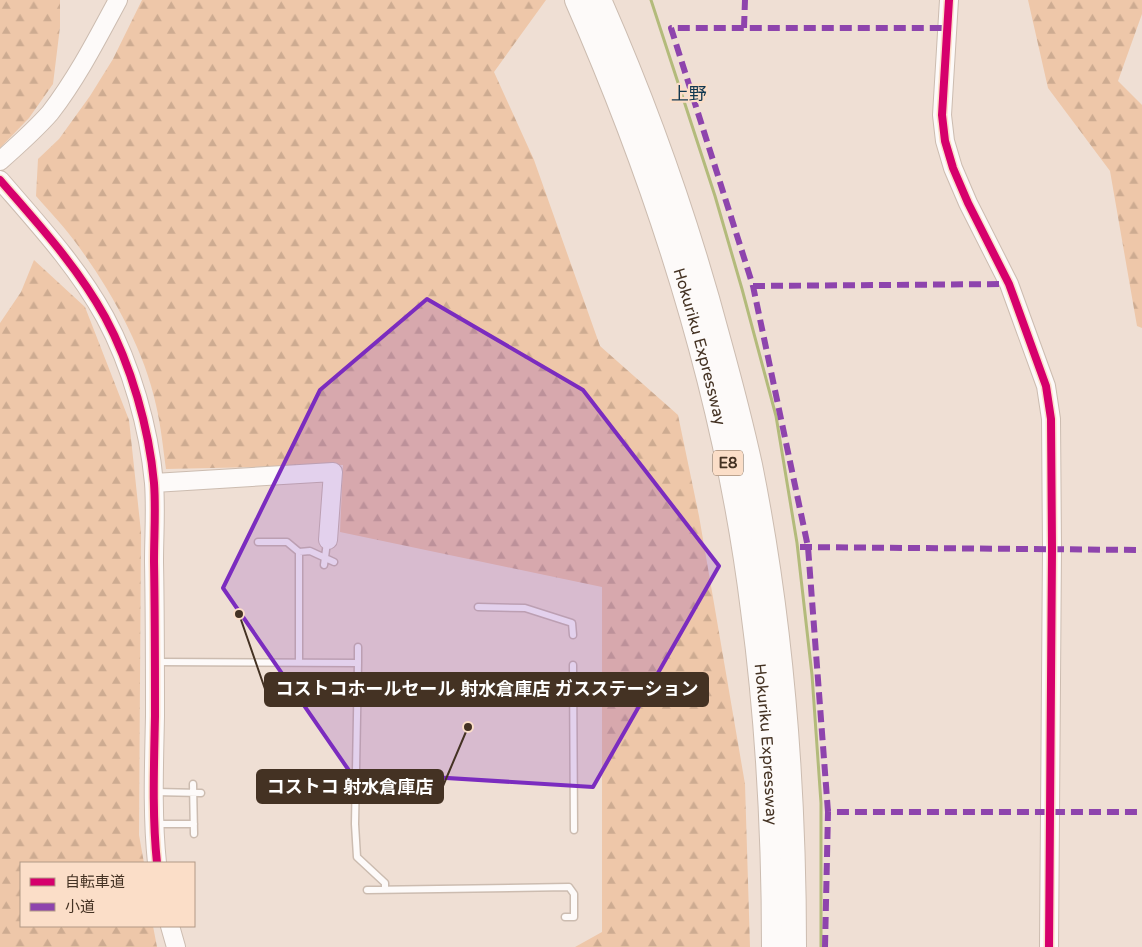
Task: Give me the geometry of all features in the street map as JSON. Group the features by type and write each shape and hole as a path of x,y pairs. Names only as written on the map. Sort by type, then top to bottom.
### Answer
{"highway":[{"name":"Hokuriku Expressway","path":"577,0 609,74 657,202 697,333 729,467 753,608 762,686 772,811 774,947"},
{"name":"Hokuriku Expressway","path":"599,0 624,57 674,192 697,262 732,388 750,464 773,605 784,702 792,820 794,947"},
{"path":"604,0 624,57"}],"street":[{"path":"0,161 48,114 65,92 118,0"},
{"path":"949,0 942,115 946,141 953,168 1009,284 1046,386 1051,418 1049,947"},
{"path":"0,180 60,249 86,284 106,318 121,350 135,390 147,436 154,483 156,662 154,824 157,862"},
{"path":"154,483 333,472 328,540"},
{"path":"170,927 176,947"}],"lane":[{"path":"324,562 328,540"},
{"path":"258,542 287,542 299,552 310,551 324,562 334,562"},
{"path":"299,552 300,662"},
{"path":"478,607 525,608 572,623 573,635"},
{"path":"358,647 355,824 357,857 385,883 385,889"},
{"path":"156,662 358,662"},
{"path":"573,665 574,830"},
{"path":"193,784 197,792 194,834"},
{"path":"154,792 197,792"},
{"path":"154,824 194,824"},
{"path":"367,890 569,888 574,894 574,917 565,917"}],"highlighted area":[{"path":"427,299 583,390 719,566 593,787 350,772 223,588 320,390"}],"green space":[{"path":"0,0 60,0 60,27 53,84 29,118 0,148"},
{"path":"142,0 546,0 494,72 534,160 600,346 678,415 699,516 745,784 750,947 575,947 602,932 602,587 340,532 343,465 166,469 156,405 143,361 134,340 99,276 64,228 36,196 38,159 59,139 90,96 113,59"},
{"path":"1028,0 1142,0 1142,14 1118,81 1142,105 1142,328 1137,326 1110,171 1048,88"},
{"path":"34,260 85,307 129,420 141,532 139,835 144,862 20,862 20,927 153,927 157,947 0,947 0,323 21,292"}],"waterway":[{"path":"651,0 715,196 776,416 797,543 812,675 821,803 821,947"}],"marked path":[{"path":"744,28 745,0"},
{"path":"828,812 808,547 753,286 671,28 947,28"},
{"path":"753,286 1009,284"},
{"path":"800,547 1142,550"},
{"path":"825,947 828,812 1142,812"}],"cycle path":[{"path":"949,0 942,115 945,141 953,168 968,203 1009,284 1046,386 1051,419 1049,947"},
{"path":"0,180 43,229 94,298 123,355 143,419 152,462 155,493 154,827 157,862"}],"place":[{"name":"コストコホールセール 射水倉庫店 ガスステーション","path":"239,614"},
{"name":"コストコ 射水倉庫店","path":"468,727"}],"district":[{"name":"上野","path":"689,94"}]}
